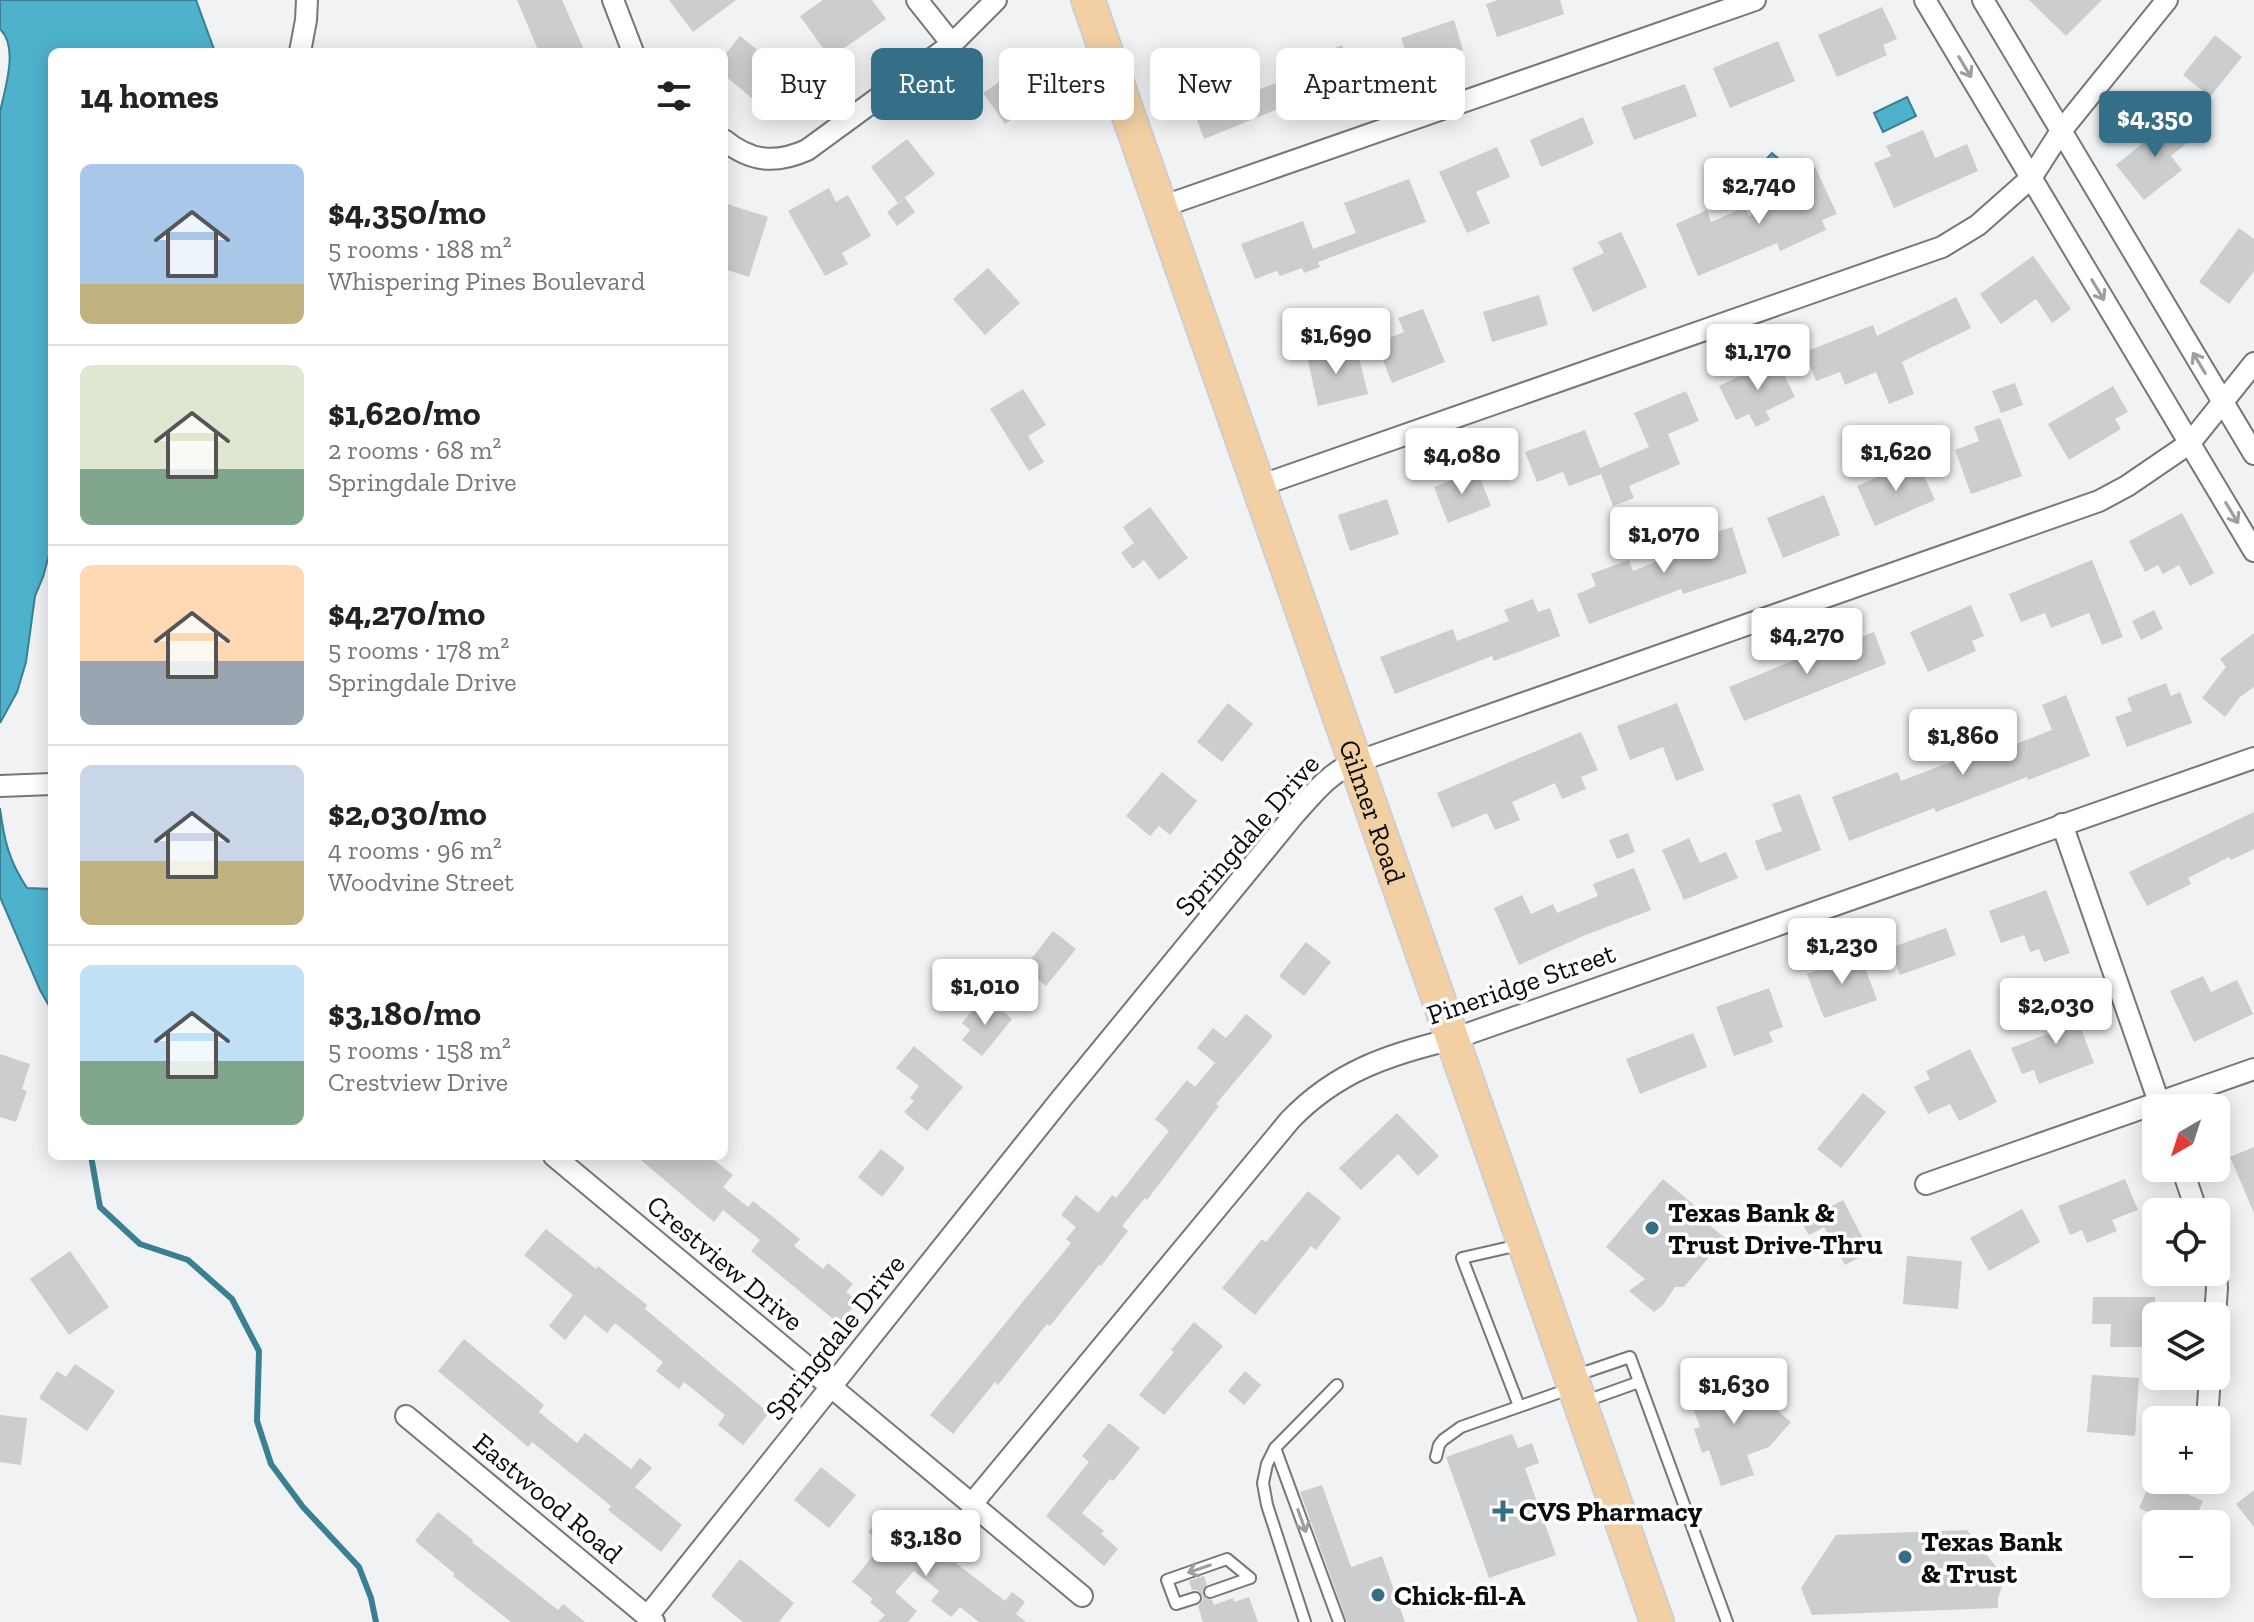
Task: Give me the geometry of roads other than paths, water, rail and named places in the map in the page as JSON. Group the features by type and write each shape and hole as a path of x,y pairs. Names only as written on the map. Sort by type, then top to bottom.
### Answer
{"main road":[{"name":"Gilmer Road","path":"1088,0 1657,1622"}],"street":[{"path":"301,48 307,0"},
{"path":"613,0 631,48"},
{"path":"917,0 952,44"},
{"path":"728,143 739,152 779,159 816,145 952,44 996,0"},
{"path":"1161,207 1755,0"},
{"path":"1925,0 2254,551"},
{"path":"1983,0 2254,454"},
{"path":"1259,486 1942,247 1978,225 2031,178 2061,131 2167,0"},
{"name":"Springdale Drive","path":"651,1619 1061,1099 1294,815 1331,777 1356,762 2074,511 2127,486 2190,443 2254,363"},
{"name":"Pineridge Street","path":"971,1505 1298,1111 1336,1081 1358,1069 1415,1048 1453,1039 2254,758"},
{"path":"7,786 48,784"},
{"path":"2062,824 2156,1094"},
{"path":"2189,1094 2254,1069"},
{"path":"1926,1184 2142,1111"},
{"name":"Crestview Drive","path":"559,1160 1082,1596"},
{"name":"Eastwood Road","path":"406,1416 651,1619"}],"lane":[{"path":"1519,1406 1462,1258 1525,1243"},
{"path":"1576,1389 1630,1357 1727,1622"},
{"path":"1436,1457 1439,1445 1454,1431 1519,1406 1576,1389 1639,1382"},
{"path":"1305,1622 1263,1483 1275,1448 1337,1385"},
{"path":"1275,1448 1339,1622"},
{"path":"1195,1598 1176,1604 1167,1580 1227,1559 1250,1578 1210,1592"}],"water":[{"path":"0,0 196,0 214,48 48,48 48,559 35,596 26,662 17,692 0,723 0,112 10,57 6,37 0,29"},
{"path":"1907,97 1916,116 1883,132 1874,113"},
{"path":"1772,153 1782,162 1764,183 1753,174"},
{"path":"0,808 8,850 27,888 48,889 48,1004 40,990 0,897"}],"waterway":[{"path":"92,1160 100,1207 140,1244 188,1260 232,1299 259,1351 257,1421 271,1464 303,1507 359,1567 376,1622"}],"place":[{"name":"Texas Bank & Trust Drive-Thru","path":"1652,1228"},
{"name":"CVS Pharmacy","path":"1503,1511"},
{"name":"Texas Bank & Trust","path":"1905,1557"},
{"name":"Chick-fil-A","path":"1378,1595"}]}
